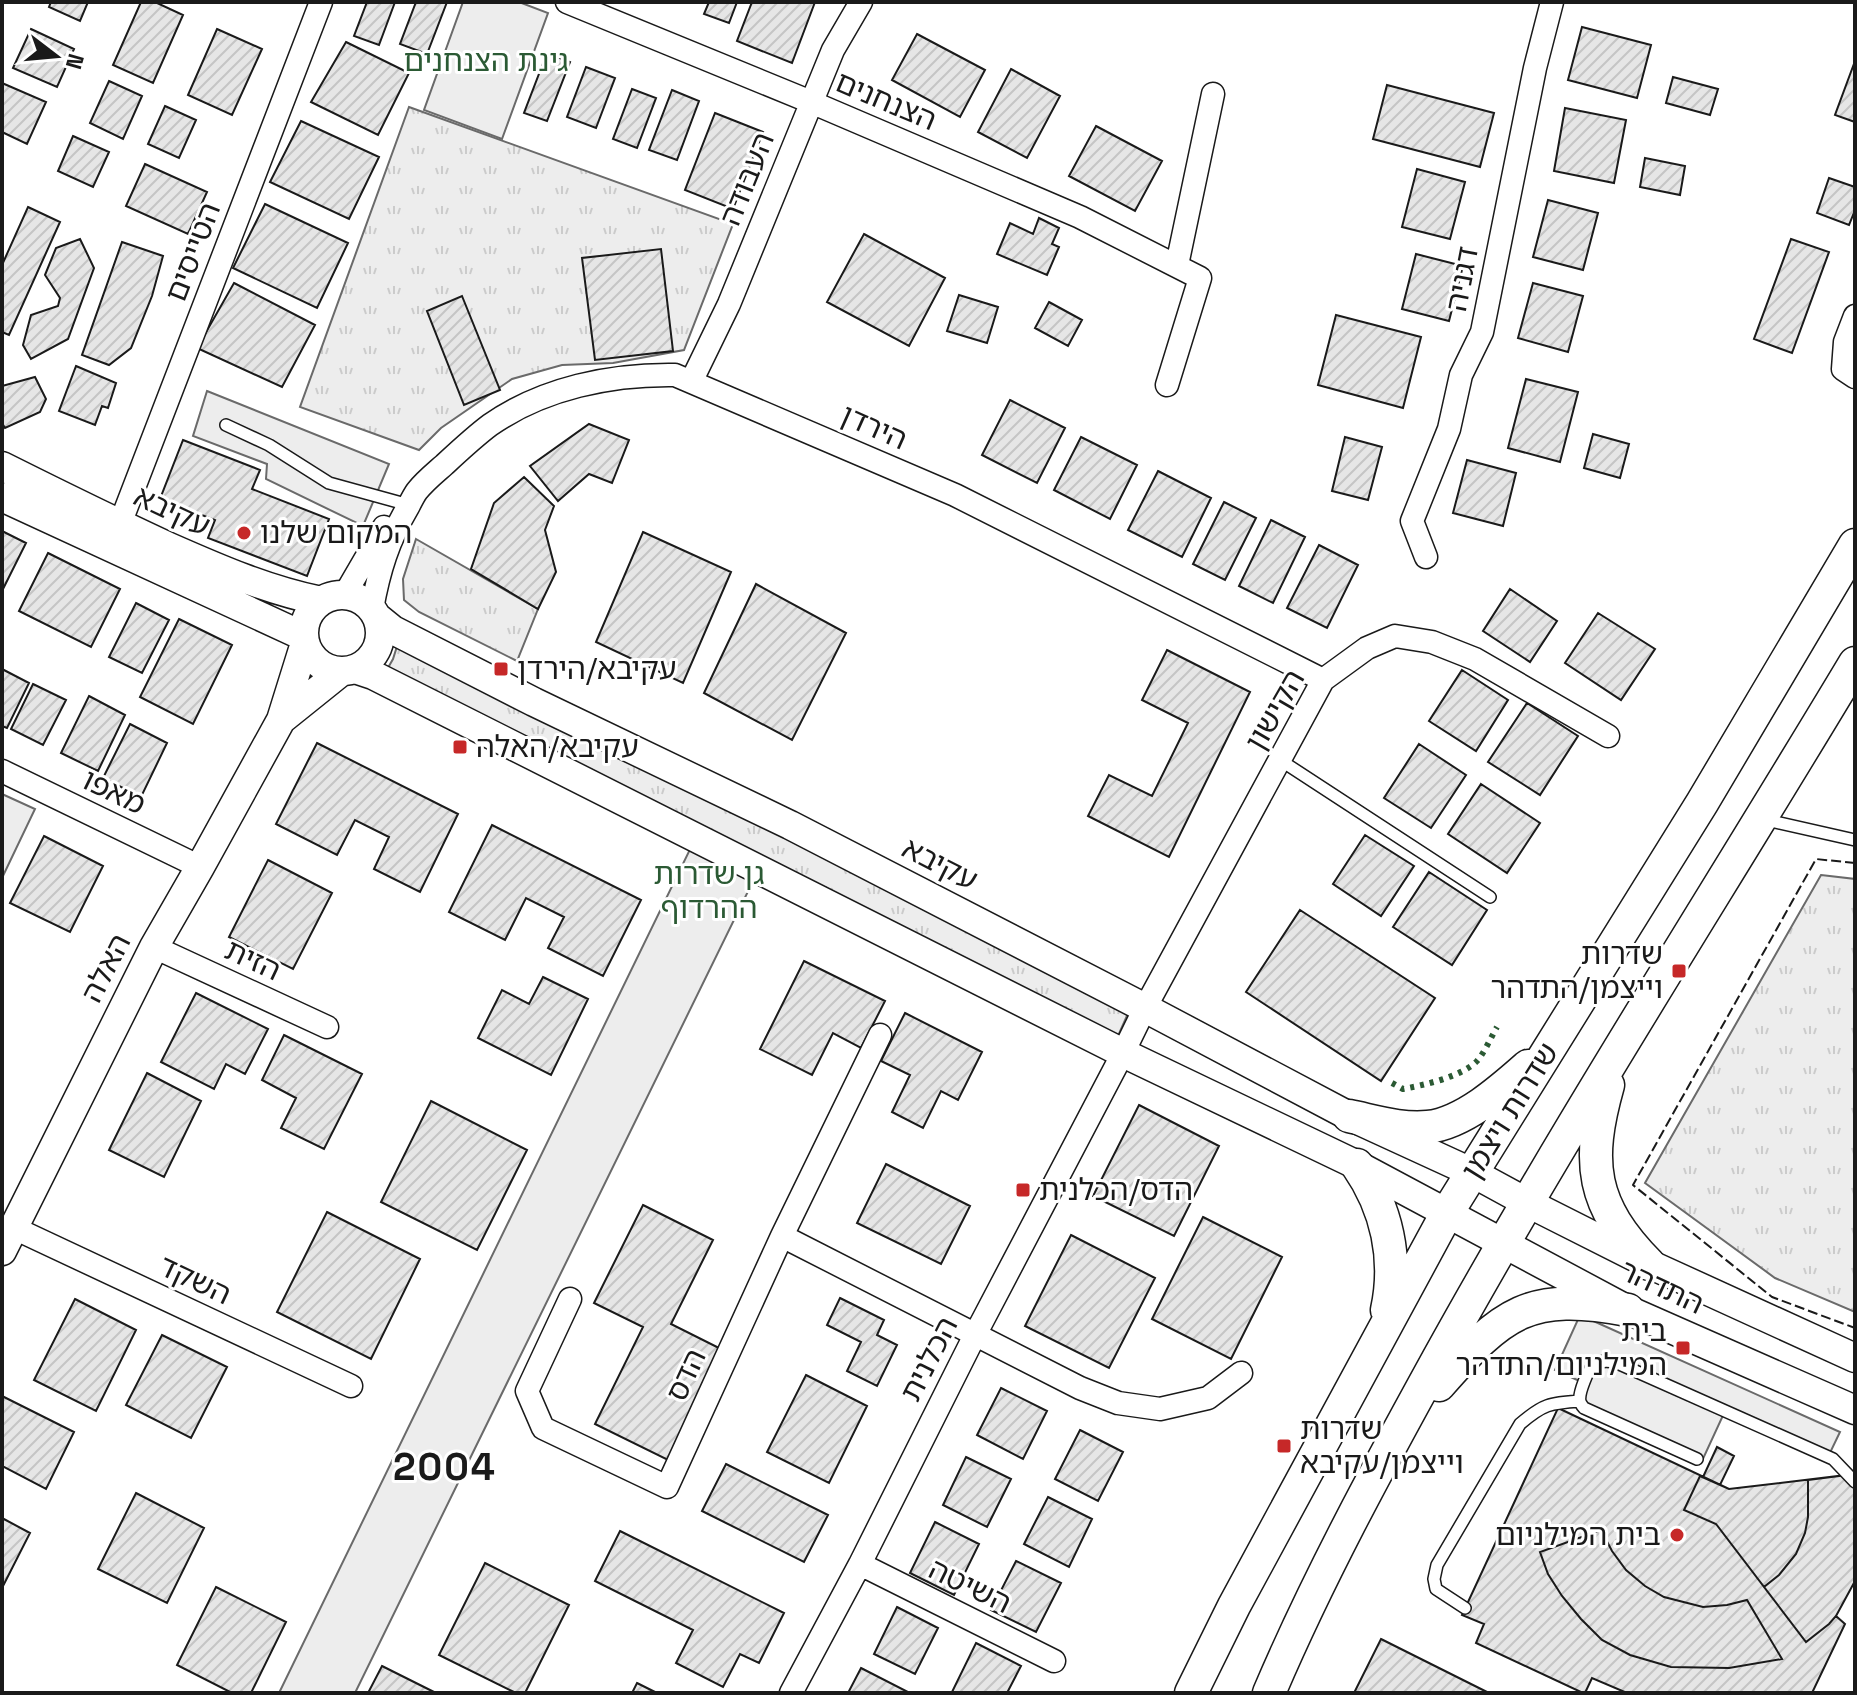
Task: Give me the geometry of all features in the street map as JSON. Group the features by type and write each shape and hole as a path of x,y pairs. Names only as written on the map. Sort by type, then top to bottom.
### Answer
{"main road":[{"name":"שדרות ויצמן","path":"1191,1693 1234,1606 1447,1213 1702,803 1855,545"},
{"name":"שדרות ויצמן","path":"1269,1693 1301,1619 1390,1447 1502,1243 1855,663"},
{"path":"1349,1116 1408,1127 1430,1127 1443,1123 1489,1099 1554,1043"},
{"path":"1616,1054 1598,1131 1596,1161 1599,1183 1605,1204 1616,1224 1649,1264"},
{"path":"1357,1165 1381,1208 1388,1234 1390,1298 1383,1329"},
{"path":"1390,1447 1463,1357 1500,1323 1532,1307 1565,1303 1628,1310"}],"street":[{"name":"הטייסים","path":"120,524 321,2"},
{"name":"הצנחנים","path":"567,2 1080,217 1200,278 1167,385"},
{"name":"העבודה","path":"692,380 729,304 833,50 861,2"},
{"name":"דגניה","path":"1426,557 1412,521 1449,429 1461,375 1482,332 1535,68 1552,2"},
{"path":"1177,265 1213,94"},
{"path":"1855,316 1845,342 1843,369 1855,377"},
{"name":"הירדן","path":"375,613 378,575 398,523 417,491 491,425 528,404 572,387 648,374 675,375 955,495 1323,680"},
{"name":"עקיבא","path":"2,466 234,576 291,595 333,597"},
{"name":"עקיבא","path":"2,497 304,639"},
{"name":"הירדן","path":"333,597 385,525 409,505"},
{"path":"349,670 366,662 375,653 380,641 380,627 369,604 358,597 333,597 312,609 306,618 304,639 309,653 318,663 329,669 373,675 1123,1053 1357,1165 1447,1213"},
{"name":"עקיבא","path":"375,613 393,630 492,681 790,825 1349,1116 1471,1172"},
{"name":"הקישון","path":"1123,1053 1323,680 1367,648 1395,636 1432,642 1475,659 1608,736"},
{"name":"האלה","path":"8,1240 154,947 281,720 304,639"},
{"name":"האלה","path":"281,720 349,670"},
{"name":"מאפו","path":"2,771 200,867"},
{"name":"הזית","path":"154,947 327,1027"},
{"name":"הדס","path":"570,1299 527,1391 543,1428 667,1487 782,1236 880,1035"},
{"name":"הכלנית","path":"791,1693 1123,1053"},
{"name":"התדהר","path":"1471,1172 1649,1264 1855,1358"},
{"name":"התדהר","path":"1447,1213 1628,1310 1855,1410"},
{"path":"782,1236 1080,1388 1118,1403 1160,1409 1208,1398 1241,1373"},
{"name":"השקד","path":"8,1240 351,1386"},
{"name":"השיטה","path":"860,1564 1054,1661"}],"lane":[{"path":"226,425 269,445 329,483 409,505"},
{"path":"1280,760 1490,897"},
{"path":"1762,819 1855,840"},
{"path":"1697,1459 1584,1408 1580,1392 1593,1364 1615,1362 1833,1459 1855,1482"},
{"path":"1465,1608 1436,1589 1434,1579 1437,1565 1520,1424 1537,1409 1553,1403 1580,1401"}],"green space":[{"path":"409,107 733,224 684,350 613,363 562,365 512,379 441,428 419,450 300,407"},
{"path":"416,539 538,609 517,661 419,612 404,600 403,579"},
{"path":"399,640 1130,1009 1118,1036 385,673"},
{"path":"1821,875 1855,879 1855,1312 1775,1278 1645,1183"}],"shaded area":[{"name":"גינת הצנחנים","path":"463,2 519,2 548,13 502,139 424,110"},
{"path":"207,391 389,464 363,526 266,479 267,464 193,436"},
{"path":"2,794 35,809 2,878"},
{"name":"גן שדרות ההרדוף","path":"696,837 759,869 355,1693 279,1693"},
{"path":"1580,1315 1840,1432 1828,1457 1725,1411 1702,1461 1584,1408 1584,1383 1555,1370"}],"building":[{"path":"51,2 88,2 80,21 49,7"},
{"path":"141,2 155,2 183,15 153,83 113,65"},
{"path":"367,2 395,2 379,45 354,36"},
{"path":"416,2 447,2 427,54 400,44"},
{"path":"709,2 737,2 729,23 704,14"},
{"path":"752,2 815,2 792,63 737,41"},
{"path":"1582,27 1651,45 1637,98 1568,80"},
{"path":"31,29 74,49 57,87 13,68"},
{"path":"217,29 262,49 232,115 188,95"},
{"path":"917,34 985,70 960,117 892,80"},
{"path":"346,42 409,73 378,135 311,102"},
{"path":"547,53 570,62 547,121 524,113"},
{"path":"1855,61 1855,122 1835,115"},
{"path":"586,67 615,78 596,128 567,117"},
{"path":"1011,69 1060,96 1027,158 978,132"},
{"path":"1673,77 1718,89 1710,115 1666,103"},
{"path":"109,81 142,96 123,139 90,123"},
{"path":"2,83 46,102 27,144 2,132"},
{"path":"1387,85 1494,113 1480,167 1373,139"},
{"path":"632,89 656,98 637,148 613,139"},
{"path":"672,90 699,101 677,160 649,150"},
{"path":"165,106 196,120 179,158 148,144"},
{"path":"1565,108 1626,120 1614,183 1554,171"},
{"path":"715,113 763,132 733,209 685,190"},
{"path":"301,121 379,157 349,219 270,182"},
{"path":"1096,126 1162,161 1135,211 1069,176"},
{"path":"73,136 109,152 93,187 58,171"},
{"path":"1645,158 1685,166 1680,195 1640,187"},
{"path":"145,164 207,192 188,234 126,206"},
{"path":"1417,169 1465,182 1450,239 1402,227"},
{"path":"1829,178 1855,187 1855,210 1849,225 1817,213"},
{"path":"1548,200 1598,213 1583,270 1533,257"},
{"path":"265,204 348,243 317,308 233,268"},
{"path":"28,207 60,222 9,335 2,332 2,265"},
{"path":"1039,218 1059,228 1052,244 1059,247 1047,275 997,254 1010,223 1033,234"},
{"path":"864,234 945,278 909,346 827,302"},
{"path":"80,239 94,268 68,339 31,359 23,345 31,315 58,306 60,298 45,275 56,248"},
{"path":"1791,239 1829,252 1792,353 1754,339"},
{"path":"122,242 163,256 152,296 131,348 109,365 82,355"},
{"path":"661,249 673,351 595,360 582,258"},
{"path":"1416,254 1463,266 1449,321 1402,309"},
{"path":"234,283 315,325 282,387 197,348"},
{"path":"1533,283 1583,296 1568,352 1518,338"},
{"path":"959,295 998,307 987,343 947,331"},
{"path":"462,296 500,390 464,405 427,311"},
{"path":"1049,302 1082,320 1068,346 1035,328"},
{"path":"1336,315 1421,337 1403,408 1318,385"},
{"path":"76,366 116,383 108,408 102,406 95,425 59,411"},
{"path":"35,377 46,399 40,412 5,428 2,423 2,386"},
{"path":"1526,379 1578,392 1560,462 1508,448"},
{"path":"1010,400 1065,428 1037,483 982,455"},
{"path":"589,424 629,440 612,483 589,474 558,501 530,466"},
{"path":"1593,434 1629,444 1620,478 1584,468"},
{"path":"1081,437 1137,465 1110,519 1054,490"},
{"path":"1345,437 1382,447 1368,500 1332,491"},
{"path":"183,440 260,470 252,489 329,519 307,576 208,538 215,520 160,499"},
{"path":"1467,460 1516,473 1503,526 1453,513"},
{"path":"1158,471 1211,498 1182,557 1128,530"},
{"path":"524,477 554,506 545,530 556,572 538,609 471,569 494,503"},
{"path":"1224,502 1256,518 1225,580 1193,564"},
{"path":"1271,520 1305,537 1273,603 1239,586"},
{"path":"2,531 26,543 2,591"},
{"path":"643,532 731,572 683,683 596,642"},
{"path":"1319,545 1358,565 1327,628 1287,608"},
{"path":"48,553 120,589 91,647 19,611"},
{"path":"756,584 846,633 792,740 704,693"},
{"path":"1510,589 1557,621 1530,662 1483,631"},
{"path":"136,603 169,620 142,673 109,657"},
{"path":"1598,613 1655,649 1621,700 1565,663"},
{"path":"179,619 232,645 193,724 140,697"},
{"path":"1167,650 1250,692 1169,857 1088,816 1109,775 1152,796 1188,723 1142,700"},
{"path":"2,669 29,683 7,728 2,726"},
{"path":"1462,670 1508,700 1476,751 1429,721"},
{"path":"33,684 66,700 43,745 11,729"},
{"path":"89,696 125,715 98,771 61,753"},
{"path":"1527,703 1578,736 1540,795 1488,762"},
{"path":"130,724 167,743 141,797 103,778"},
{"path":"317,743 458,814 420,892 374,869 389,837 355,820 337,855 276,824"},
{"path":"1419,744 1466,775 1431,828 1384,798"},
{"path":"1481,784 1540,823 1507,873 1448,834"},
{"path":"492,825 641,900 603,976 548,948 564,917 526,898 505,940 449,912"},
{"path":"1365,835 1414,866 1381,916 1333,884"},
{"path":"44,836 103,866 70,932 10,903"},
{"path":"268,860 332,893 293,969 229,937"},
{"path":"1429,872 1487,910 1452,965 1393,927"},
{"path":"1300,910 1435,998 1381,1081 1246,992"},
{"path":"804,961 885,1001 861,1048 833,1033 812,1075 760,1049"},
{"path":"543,977 588,999 551,1075 478,1038 502,990 529,1004"},
{"path":"196,993 268,1029 245,1074 226,1064 214,1089 161,1062"},
{"path":"905,1013 982,1052 958,1100 941,1091 923,1128 892,1112 910,1075 881,1061"},
{"path":"284,1035 362,1074 324,1149 281,1128 296,1098 262,1080"},
{"path":"147,1073 201,1101 164,1177 109,1150"},
{"path":"431,1101 527,1150 477,1250 381,1202"},
{"path":"1139,1105 1219,1146 1174,1236 1093,1196"},
{"path":"886,1164 970,1206 941,1264 857,1223"},
{"path":"643,1205 713,1240 671,1324 723,1350 668,1460 595,1424 643,1327 594,1303"},
{"path":"327,1212 420,1259 371,1359 277,1312"},
{"path":"1203,1217 1282,1257 1231,1359 1152,1319"},
{"path":"1071,1235 1155,1278 1109,1368 1025,1326"},
{"path":"840,1298 884,1320 877,1335 897,1345 877,1386 847,1371 861,1342 827,1325"},
{"path":"75,1299 136,1330 96,1411 34,1380"},
{"path":"162,1335 227,1367 191,1438 126,1405"},
{"path":"806,1375 867,1406 829,1483 767,1452"},
{"path":"1001,1388 1047,1411 1023,1459 977,1435"},
{"path":"2,1396 74,1432 46,1489 2,1466"},
{"name":"בית המילניום","path":"1558,1408 1729,1489 1855,1474 1855,1581 1836,1616 1845,1624 1812,1693 1627,1693 1592,1678 1583,1693 1476,1643 1484,1624 1462,1615"},
{"path":"1080,1430 1123,1452 1098,1501 1055,1479"},
{"path":"1717,1447 1734,1456 1720,1485 1703,1477"},
{"path":"966,1457 1011,1479 987,1527 943,1505"},
{"path":"726,1464 828,1515 804,1562 702,1511"},
{"path":"1855,1474 1855,1581 1836,1616 1806,1642 1764,1587 1779,1575 1796,1554 1805,1533 1808,1480"},
{"path":"1855,1474 1855,1581 1836,1616 1806,1642 1716,1524 1684,1510 1700,1476 1729,1489"},
{"path":"136,1493 204,1528 167,1603 98,1569"},
{"path":"1048,1497 1092,1519 1069,1567 1024,1544"},
{"path":"2,1518 30,1533 2,1588"},
{"path":"935,1522 979,1544 954,1595 910,1573"},
{"path":"1601,1530 1626,1570 1664,1597 1703,1607 1747,1600 1782,1659 1729,1668 1671,1667 1630,1655 1602,1640 1562,1596 1548,1574 1540,1552"},
{"path":"620,1531 784,1613 759,1663 740,1654 723,1687 676,1663 693,1630 595,1581"},
{"path":"1016,1561 1061,1583 1036,1632 991,1610"},
{"path":"485,1563 569,1605 525,1693 516,1693 439,1655"},
{"path":"216,1587 286,1622 251,1693 232,1693 177,1665"},
{"path":"897,1607 938,1628 915,1674 874,1654"},
{"path":"1381,1639 1489,1693 1354,1693"},
{"path":"976,1643 1021,1666 1007,1693 952,1692"},
{"path":"382,1666 436,1693 368,1693"},
{"path":"861,1668 908,1692 848,1693"},
{"path":"637,1683 657,1693 632,1693"}],"hedge":[{"path":"1392,1083 1403,1089 1462,1072 1477,1061 1497,1027"}],"fence":[{"path":"1855,863 1816,859 1633,1185 1772,1297 1855,1328"}],"place":[{"name":"המקום שלנו","path":"244,533"},
{"name":"עקיבא/הירדן","path":"501,669"},
{"name":"עקיבא/האלה","path":"460,747"},
{"name":"שדרות וייצמן/התדהר","path":"1679,971"},
{"name":"הדס/הכלנית","path":"1023,1190"},
{"name":"בית המילניום/התדהר","path":"1683,1348"},
{"name":"שדרות וייצמן/עקיבא","path":"1284,1446"},
{"name":"בית המילניום","path":"1677,1535"}],"district":[{"name":"2004","path":"445,1467"}]}
